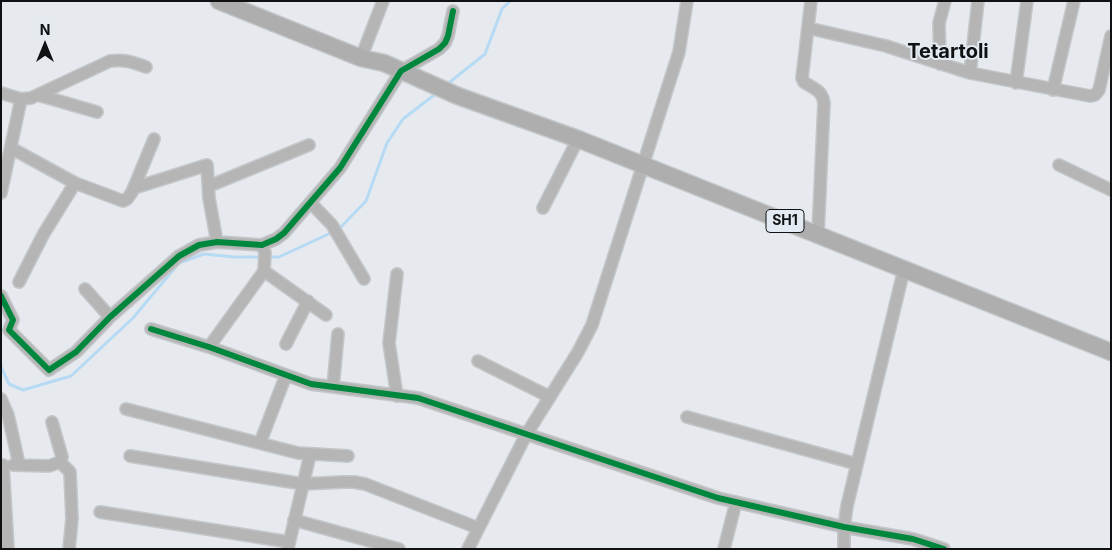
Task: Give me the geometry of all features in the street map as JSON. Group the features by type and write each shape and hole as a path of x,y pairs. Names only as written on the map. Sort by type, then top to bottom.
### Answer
{"main road":[{"path":"219,1 363,54"},
{"path":"244,1 401,71"},
{"name":"SH1","path":"401,71 458,96 642,165 1111,352"}],"street":[{"path":"363,54 383,1"},
{"path":"468,549 526,435 578,352 592,325 679,52 687,1"},
{"path":"811,1 802,78 804,82 819,90 824,104 818,234"},
{"path":"940,64 939,24 945,1"},
{"path":"970,73 978,1"},
{"path":"1016,83 1027,1"},
{"path":"1053,90 1074,1"},
{"path":"1,296 13,320 9,330 49,370 76,352 110,317 179,256 199,245 217,242 263,249 284,233 340,168 401,71 439,49 445,42 453,11"},
{"path":"808,28 886,46 970,73 1090,96 1095,95 1099,90 1111,36"},
{"path":"1,94 21,99 31,98 110,62 126,60 146,66"},
{"path":"38,95 97,112"},
{"path":"1,193 21,99"},
{"path":"10,148 75,183 123,201 127,199 134,188 154,139"},
{"path":"543,208 578,140"},
{"path":"208,186 309,145"},
{"path":"134,188 206,165 217,242"},
{"path":"1059,165 1111,190"},
{"path":"19,282 43,235 75,183"},
{"path":"311,202 334,230 364,279"},
{"path":"208,347 265,268 263,249"},
{"path":"265,268 326,315"},
{"path":"844,549 844,527 847,506 904,268"},
{"path":"397,396 389,343 398,274"},
{"path":"84,289 110,317"},
{"path":"286,344 308,301"},
{"path":"151,329 208,347 311,384 418,398 526,435 736,502 844,527 913,540 944,549"},
{"path":"333,387 338,334"},
{"path":"478,361 550,397"},
{"path":"260,443 286,375"},
{"path":"3,404 19,464"},
{"path":"126,409 298,454 348,456"},
{"path":"687,417 857,464"},
{"path":"52,422 62,457 60,462"},
{"path":"100,512 288,545 310,455"},
{"path":"130,456 302,484 354,482 365,484 478,528"},
{"path":"8,549 2,465 49,466 60,462"},
{"path":"60,462 70,472 72,519 69,549"},
{"path":"724,549 736,502"},
{"path":"294,520 399,549"}],"waterway":[{"path":"446,85 485,54 502,9 510,1"},
{"path":"339,229 366,201 387,143 403,119 438,92"},
{"path":"267,257 279,257 333,232"},
{"path":"1,367 9,384 23,390 71,376 133,318 179,263 204,254 261,257"}],"cycle path":[{"path":"1,296 13,320 9,330 49,370 76,352 110,317 179,256 199,245 217,242 262,245 276,239 284,233 340,168 401,71 439,49 445,43 453,11"},
{"path":"151,329 209,347 311,384 418,398 718,498 844,527 913,539 944,549"}],"district":[{"name":"Tetartoli","path":"948,52"}]}
